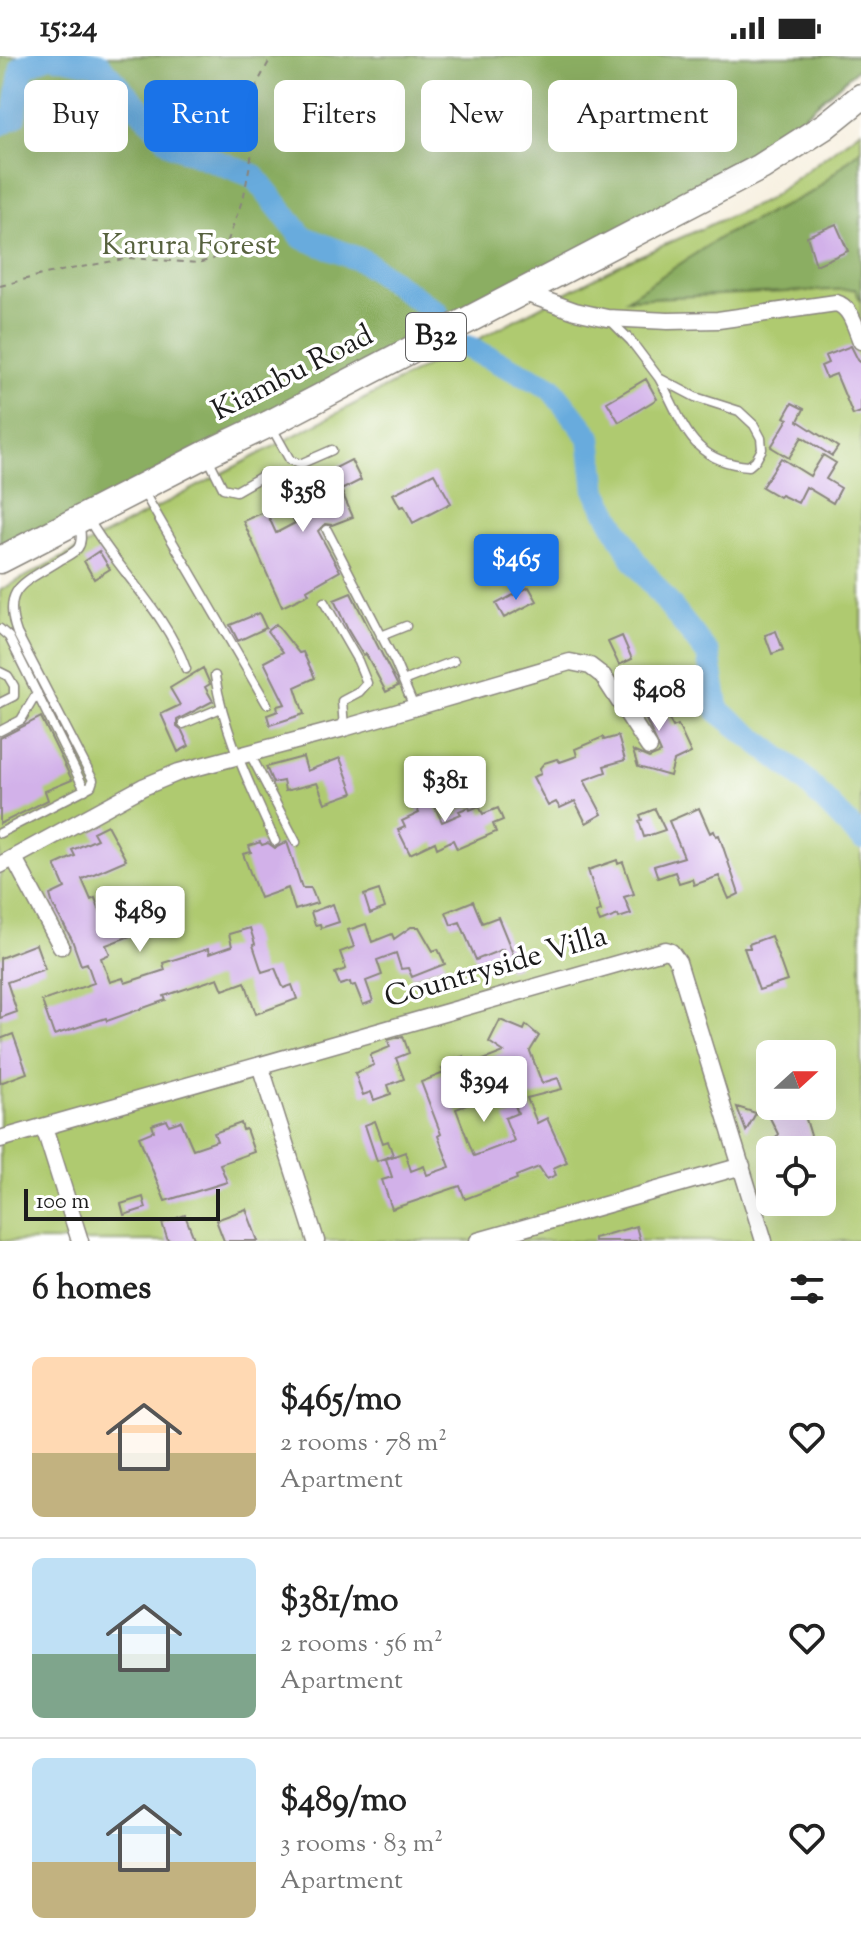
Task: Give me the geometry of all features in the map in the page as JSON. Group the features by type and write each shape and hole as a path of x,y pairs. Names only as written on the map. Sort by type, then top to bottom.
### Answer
{"highway":[{"name":"Kiambu Road","path":"0,560 141,486 269,424 761,167 825,126 861,97"}],"street":[{"path":"522,292 575,311 607,318 668,321 718,320 836,303 844,305 850,314 861,341"},
{"path":"61,946 7,862 143,787 179,772 570,662 590,666 603,676 649,747"},
{"name":"Countryside Villa","path":"0,1139 666,950 678,962 764,1241"},
{"path":"260,1065 316,1241"},
{"path":"44,1127 80,1241"},
{"path":"478,1241 742,1166"}],"lane":[{"path":"607,318 631,341 659,378 673,402 680,423 702,450 730,465 749,466 756,460 762,449 761,438 754,425 739,411 695,397 659,378"},
{"path":"269,424 290,460 300,464 332,450"},
{"path":"206,454 223,488 236,491 264,475"},
{"path":"141,486 267,704"},
{"path":"83,517 148,600 186,669"},
{"path":"0,833 85,790 93,780 17,633 8,608 13,592 22,584 76,550 81,538 83,517"},
{"path":"327,530 414,707"},
{"path":"324,602 367,683 359,692 342,701 344,728"},
{"path":"381,636 406,626"},
{"path":"0,629 9,637 85,790"},
{"path":"403,681 454,661"},
{"path":"0,672 8,676 15,691 14,696 0,703"},
{"path":"215,676 221,708 243,754 275,841"},
{"path":"0,731 21,720 43,683"},
{"path":"183,724 221,708"},
{"path":"243,754 296,842"},
{"path":"72,763 82,757"}],"path":[{"path":"0,286 129,258 198,263 213,259 225,249 244,195 251,159 257,84 272,56"}],"green space":[{"name":"Karura Forest","path":"0,56 861,56 861,66 718,189 0,556"},
{"path":"861,130 861,1241 0,1241 0,590 623,263 767,200"},
{"path":"861,149 861,302 855,289 627,299 722,236 814,191"}],"building":[{"path":"836,224 848,251 816,265 807,236"},
{"path":"851,346 861,361 861,412 853,415 836,374 826,378 821,366 828,363 825,356"},
{"path":"646,379 657,399 619,422 607,402"},
{"path":"792,403 804,409 798,421 838,447 832,456 802,437 789,458 771,447 788,419 784,417"},
{"path":"823,455 836,463 826,479 841,488 833,503 806,487 798,503 762,487 781,458 810,476"},
{"path":"351,460 361,480 341,490 353,517 332,525 325,524 318,531 340,571 307,590 309,594 282,607 243,521 266,511 276,533 295,523 280,496"},
{"path":"434,473 451,503 413,523 393,494"},
{"path":"99,551 110,569 94,579 84,561"},
{"path":"529,587 537,601 504,618 496,604"},
{"path":"351,593 398,686 386,692 366,654 363,655 348,630 334,600"},
{"path":"259,613 266,628 238,641 230,625"},
{"path":"276,624 299,653 303,652 315,678 295,687 304,714 270,725 267,715 278,711 277,706 285,704 264,662 283,652 267,631"},
{"path":"776,631 783,650 772,654 765,635"},
{"path":"622,636 632,659 619,665 608,642"},
{"path":"203,668 210,684 205,687 213,701 177,720 177,727 189,746 178,752 161,714 180,705 170,688"},
{"path":"650,682 673,727 678,725 691,753 674,761 670,776 638,767 633,751 649,758 661,753 645,717 628,695"},
{"path":"41,717 72,780 45,791 48,800 0,824 0,738"},
{"path":"618,736 625,760 604,766 606,772 584,780 602,814 586,823 575,801 560,808 556,802 548,806 533,777 541,774 540,768 544,763 577,756 575,749 603,737 604,740"},
{"path":"303,757 307,771 340,758 353,793 325,803 317,783 285,791 283,781 273,783 266,767"},
{"path":"435,783 440,794 431,799 442,822 469,807 470,810 479,806 483,814 498,808 503,820 493,824 496,832 457,849 453,840 437,848 435,842 410,854 398,830 405,827 402,821 419,813 411,795"},
{"path":"699,808 710,833 714,831 716,836 719,835 739,894 729,899 719,876 694,885 692,879 679,883 675,872 658,878 654,866 684,857 669,821"},
{"path":"655,809 665,830 644,837 640,815"},
{"path":"107,825 126,860 82,879 91,900 95,898 106,927 143,913 149,929 106,945 110,954 101,958 110,982 123,978 125,983 165,970 163,963 208,949 209,954 232,946 229,934 250,928 262,972 275,968 284,988 292,985 297,999 256,1014 245,982 223,990 218,978 164,996 166,1000 107,1021 106,1018 54,1035 42,1001 94,983 87,963 81,965 72,940 53,905 50,895 65,888 55,865 75,856 72,850 97,839 93,832"},
{"path":"260,842 275,848 287,842 302,888 311,888 317,903 295,910 288,888 260,898 243,854 251,852 249,846"},
{"path":"617,860 618,864 623,862 634,894 624,897 631,914 600,922 596,913 601,911 588,870"},
{"path":"379,890 385,908 370,914 364,895"},
{"path":"473,901 482,923 498,917 518,966 508,969 503,949 476,960 460,922 451,925 446,912"},
{"path":"333,904 339,922 321,928 320,924 315,925 311,912"},
{"path":"366,924 372,942 392,934 394,939 411,927 419,927 433,951 438,949 445,964 412,977 408,968 401,969 396,953 377,960 382,975 366,981 373,1001 363,1005 355,985 351,986 350,982 340,985 335,973 346,969 340,952 354,947 348,930"},
{"path":"771,936 787,981 759,990 744,948 750,948 749,944"},
{"path":"36,944 45,969 7,982 17,1012 0,1018 0,958"},
{"path":"500,1020 524,1030 526,1025 539,1036 530,1051 542,1083 558,1078 562,1089 527,1098 537,1123 547,1118 567,1162 553,1168 556,1175 547,1179 539,1167 465,1199 460,1186 392,1209 382,1180 392,1177 386,1159 405,1152 411,1171 424,1166 427,1175 450,1167 421,1082 444,1073 442,1069 448,1067 446,1063 464,1056 468,1066 504,1052 489,1042","holes":["508,1089 518,1113 505,1118 514,1141 474,1156 456,1109"]},
{"path":"13,1034 27,1073 0,1083 0,1039"},
{"path":"403,1036 409,1053 396,1058 404,1079 388,1085 391,1094 374,1100 371,1092 363,1095 355,1073 374,1065 370,1055 390,1047 388,1040"},
{"path":"737,1107 756,1113 746,1131"},
{"path":"167,1120 169,1125 181,1121 193,1149 217,1141 214,1133 241,1123 254,1152 220,1164 227,1182 165,1201 139,1137 154,1131 152,1125"},
{"path":"771,1120 806,1120 811,1136 777,1136"},
{"path":"375,1121 383,1143 388,1141 393,1155 377,1161 365,1125"},
{"path":"143,1197 146,1208 124,1215 121,1204"},
{"path":"246,1209 258,1241 224,1241 216,1220"},
{"path":"185,1215 195,1241 168,1241 162,1223"},
{"path":"636,1226 640,1241 594,1241 594,1238"}],"waterway":[{"path":"0,124 15,116 22,67 46,56"},
{"path":"56,56 98,64 173,145 254,176 302,237 363,261 437,313"},
{"path":"467,347 550,387 590,437 596,492 634,560 708,654 718,711 797,772 861,838"}]}
